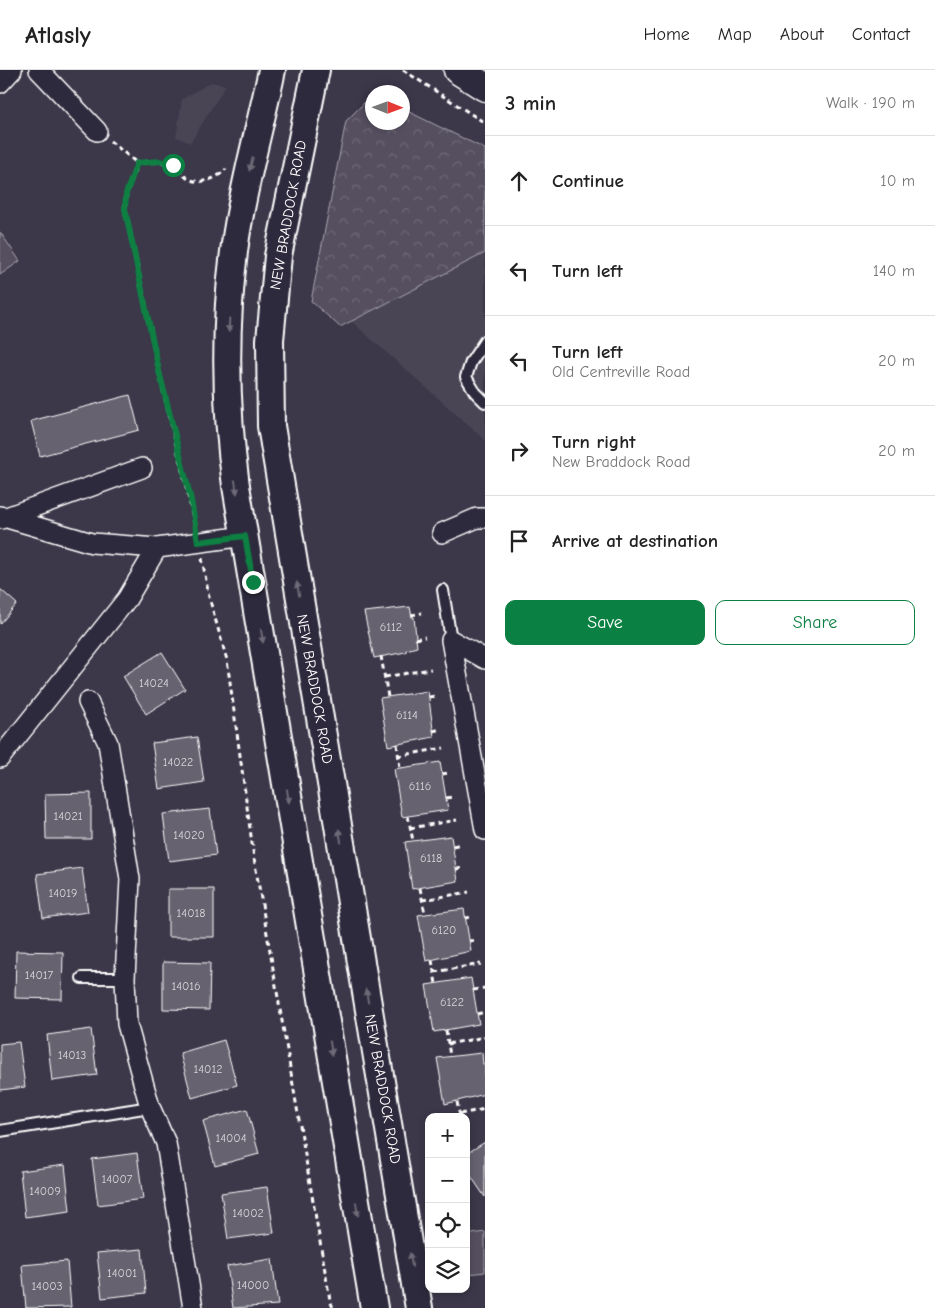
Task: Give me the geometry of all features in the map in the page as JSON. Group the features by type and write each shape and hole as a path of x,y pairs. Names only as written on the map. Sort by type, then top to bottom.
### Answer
{"highway":[{"path":"458,70 485,87"}],"main road":[{"path":"272,70 244,193 235,245 228,340 228,421 236,486 374,1308"},
{"name":"NEW BRADDOCK ROAD","path":"316,70 278,256 270,340 271,426 419,1308"}],"street":[{"path":"0,83 12,70"},
{"path":"39,70 97,131"},
{"path":"1,518 142,468"},
{"path":"1,518 92,543 157,548 245,536"},
{"path":"442,533 477,518 485,518"},
{"path":"0,758 127,598 157,548"},
{"path":"451,640 485,659"},
{"path":"451,640 485,830"},
{"path":"88,702 108,743 130,880 125,978 127,1024 150,1108 166,1143 193,1308"}],"lane":[{"path":"485,341 471,362 466,377 475,392 485,402"},
{"path":"444,590 451,640"},
{"path":"82,978 125,978"},
{"path":"0,1131 150,1108"}],"path":[{"path":"403,70 485,123"},
{"path":"97,131 137,163 160,161 173,165 189,179 207,181 220,176 229,159"},
{"path":"137,163 126,194 125,209 159,371 191,500 209,597 228,670 254,858 330,1300 333,1308"},
{"path":"411,615 422,613"},
{"path":"416,639 426,637"},
{"path":"381,656 388,697"},
{"path":"385,676 431,669"},
{"path":"429,697 436,696"},
{"path":"433,731 441,729"},
{"path":"397,744 400,768"},
{"path":"398,756 444,748"},
{"path":"442,774 448,773"},
{"path":"446,798 452,796"},
{"path":"408,816 412,841"},
{"path":"410,828 457,820"},
{"path":"453,846 461,844"},
{"path":"456,869 464,868"},
{"path":"420,888 424,914"},
{"path":"422,900 469,892"},
{"path":"465,918 473,917"},
{"path":"469,941 477,940"},
{"path":"432,960 436,984"},
{"path":"434,972 481,964"},
{"path":"473,990 485,988"},
{"path":"477,1014 485,1012"},
{"path":"446,1030 450,1056"},
{"path":"448,1044 485,1037"},
{"path":"457,1102 459,1113"},
{"path":"470,1113 485,1109"}],"shaded area":[{"path":"211,82 226,85 190,143 176,137 182,99"},
{"path":"485,253 485,440 351,321"}],"green space":[{"path":"365,102 365,130 410,130 410,112 485,149 485,253 340,327 311,301 346,121"},
{"path":"0,232 20,261 0,275"},
{"path":"485,1232 485,1272 470,1274 470,1234"}],"building":[{"path":"130,395 139,430 40,456 31,421"},
{"path":"0,589 17,604 0,624"},
{"path":"410,607 412,617 414,617 417,647 406,650 406,652 374,658 364,612"},
{"path":"162,652 185,689 146,714 123,676"},
{"path":"428,691 434,737 388,746 380,698"},
{"path":"197,737 204,782 159,789 152,743"},
{"path":"440,762 448,810 402,817 394,769"},
{"path":"91,793 91,839 46,839 45,794"},
{"path":"210,809 216,855 169,861 163,814"},
{"path":"451,836 458,881 412,889 405,842"},
{"path":"82,868 88,912 43,918 37,874"},
{"path":"168,889 214,889 214,937 168,937"},
{"path":"464,909 471,951 426,961 418,915"},
{"path":"16,951 63,952 62,999 15,998"},
{"path":"163,962 210,963 209,1010 163,1009"},
{"path":"471,978 479,1024 434,1032 426,985"},
{"path":"91,1029 97,1075 52,1081 47,1035"},
{"path":"224,1040 237,1085 192,1098 180,1053"},
{"path":"19,1042 25,1087 0,1090 0,1044"},
{"path":"482,1053 483,1064 485,1064 485,1094 445,1104 437,1058"},
{"path":"247,1109 259,1154 215,1166 203,1121"},
{"path":"485,1142 485,1197 470,1175 470,1151"},
{"path":"137,1153 143,1199 98,1205 92,1159"},
{"path":"65,1165 70,1211 25,1217 20,1171"},
{"path":"267,1187 274,1233 228,1239 221,1193"},
{"path":"142,1249 146,1293 102,1298 97,1253"},
{"path":"272,1259 278,1305 233,1308 227,1266"},
{"path":"67,1261 71,1307 26,1308 22,1265"}],"route":[{"path":"173,165 160,161 137,163 126,194 125,209 159,371 191,500 198,542 245,536 253,582"}]}
